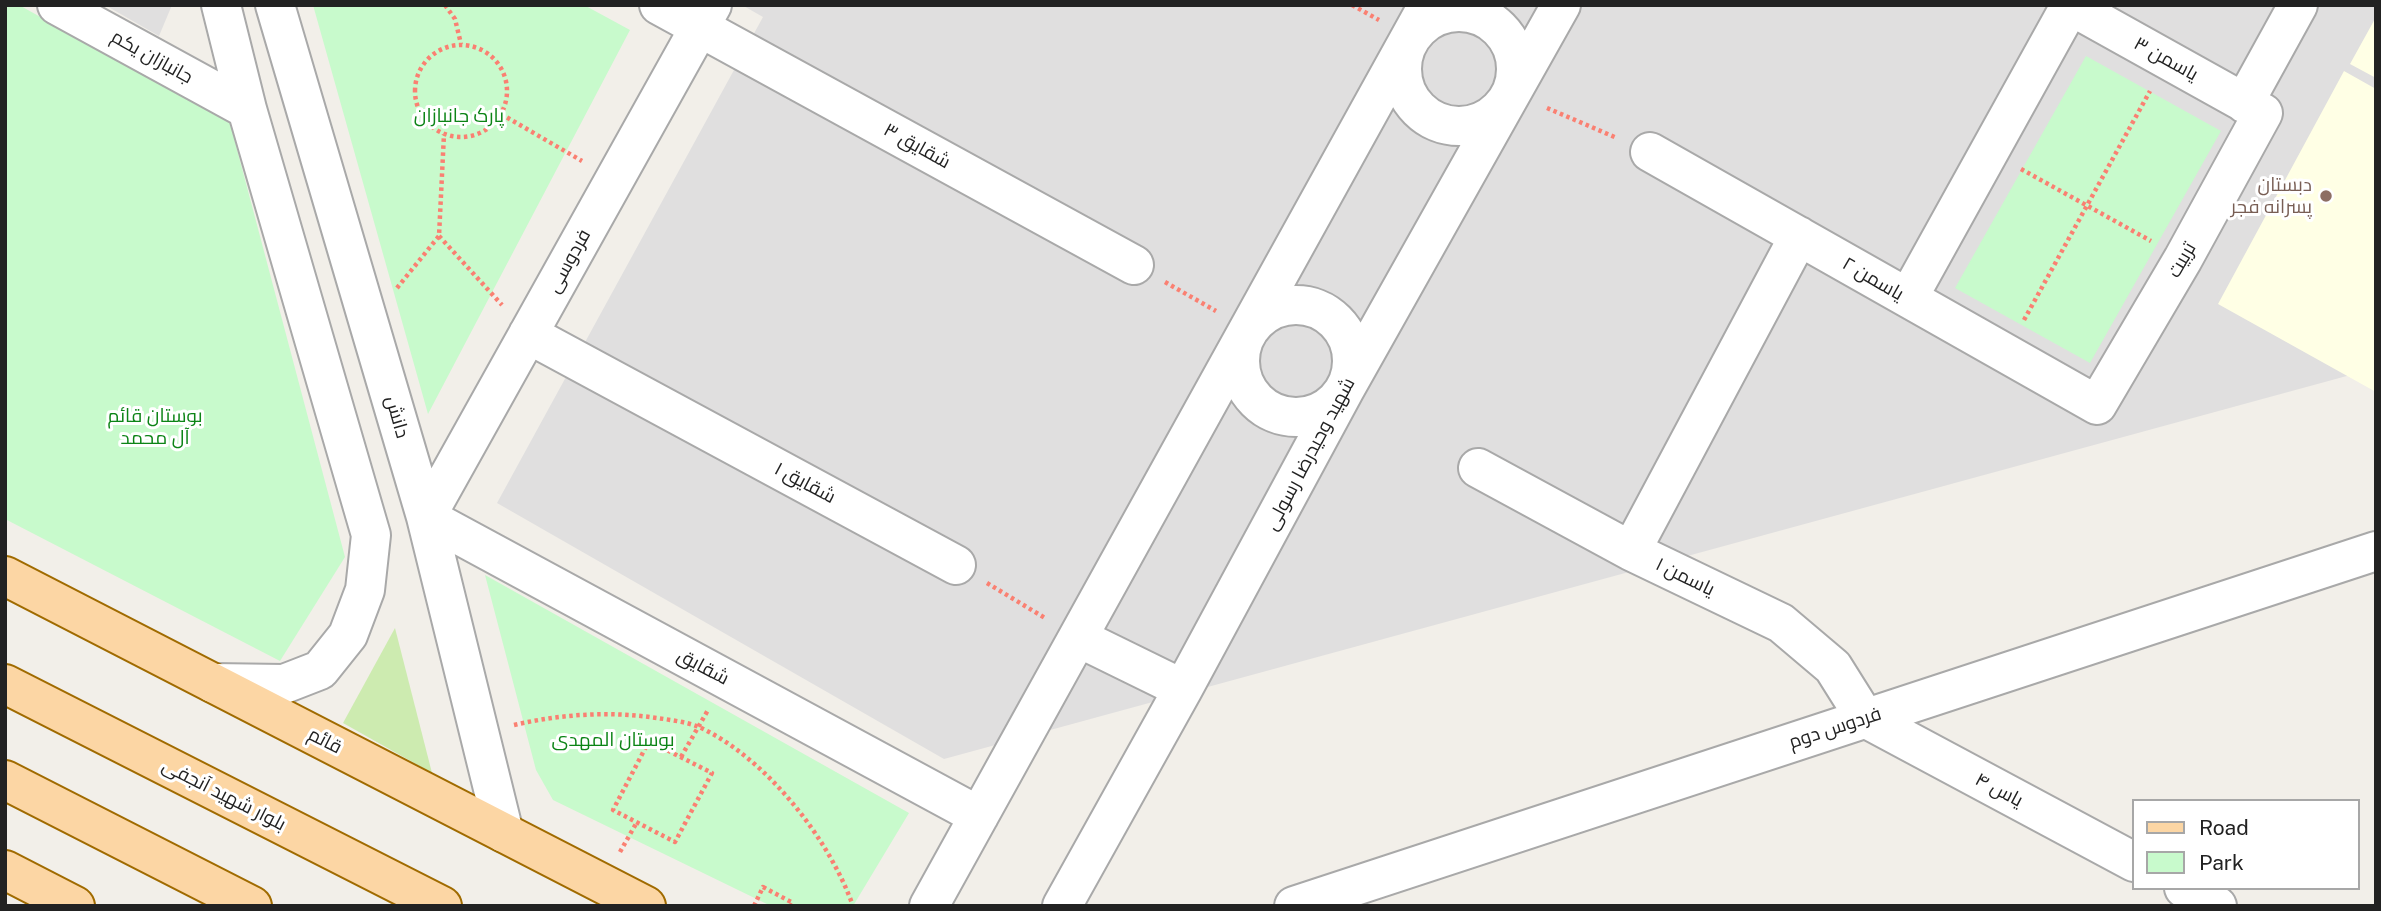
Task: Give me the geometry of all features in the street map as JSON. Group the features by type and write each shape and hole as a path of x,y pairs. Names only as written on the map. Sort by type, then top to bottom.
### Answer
{"main road":[{"name":"قائم","path":"5,576 646,906"},
{"name":"بلوار شهید آنجفی","path":"5,684 442,906"},
{"path":"5,780 252,906"},
{"path":"5,870 75,906"}],"street":[{"name":"جانبازان یکم","path":"57,5 247,109"},
{"path":"213,683 284,684 320,670 348,635 365,590 371,535 247,109 222,5"},
{"name":"دانش","path":"275,5 426,517 504,833"},
{"name":"شقایق ۳","path":"659,5 706,16 1134,265"},
{"path":"929,906 1428,5"},
{"name":"شهید وحیدرضا رسولی","path":"1062,906 1345,389 1562,5"},
{"name":"تربیت","path":"2098,405 2183,259 2298,5"},
{"path":"1908,298 2070,6"},
{"name":"یاسمن ۳","path":"2070,6 2253,108"},
{"path":"1459,11 1478,15 1494,24 1507,38 1515,56 1517,74 1511,93 1501,109 1486,121 1468,126 1449,126 1431,120 1416,108 1405,92 1401,74 1402,55 1410,38 1423,24 1440,14 1459,11"},
{"name":"فردوسی","path":"426,517 706,16"},
{"name":"یاسمن ۲","path":"1650,152 2098,405"},
{"path":"1631,551 1799,236"},
{"path":"1298,305 1317,309 1334,319 1345,334 1351,352 1351,371 1345,389 1334,403 1318,413 1291,417 1266,409 1252,397 1243,382 1239,364 1241,346 1249,329 1262,316 1280,307 1298,305"},
{"name":"شقایق ۱","path":"528,334 956,565"},
{"name":"یاسمن ۱","path":"1478,468 1631,551 1781,623 1833,667 1864,718"},
{"path":"371,535 426,517"},
{"name":"شقایق","path":"426,517 979,816"},
{"name":"فردوس دوم","path":"1323,902 1864,718 2373,554"},
{"path":"1079,638 1183,689"},
{"name":"یاس ۴","path":"1864,718 2132,861"},
{"path":"2188,890 2217,906"}],"path":[{"path":"445,5 455,19 461,44"},
{"path":"461,44 487,52 504,74 507,88 501,114 482,132 457,137 431,127 415,103 416,75 423,62 446,46 461,44"},
{"path":"2005,353 2167,60"},
{"path":"1511,93 1650,152"},
{"path":"501,114 614,180"},
{"path":"364,307 386,301 439,236 444,134"},
{"path":"1990,151 2183,259"},
{"path":"439,236 528,334"},
{"path":"1134,265 1249,329"},
{"path":"956,565 1079,638"},
{"path":"681,757 725,679"},
{"path":"480,736 542,719 586,714 638,715 698,727 752,763 798,809 835,864 853,906"},
{"path":"649,741 681,757 712,773 675,842 613,810 649,741"},
{"path":"754,906 763,887 793,903 791,906"}],"shaded area":[{"path":"105,5 172,5 159,36"},
{"path":"742,5 2376,5 2376,368 944,759 497,503 763,17"},
{"path":"2376,17 2376,78 2350,64"},
{"name":"دبستان پسرانه فجر","path":"2344,71 2376,89 2376,392 2218,304"}],"green space":[{"name":"بوستان قائم آل محمد","path":"5,5 19,5 230,123 345,557 280,661 5,519"},
{"name":"پارک جانبازان","path":"313,5 584,5 630,30 428,414"},
{"path":"2086,56 2221,131 2090,363 1955,288"},
{"name":"بوستان المهدی","path":"485,575 909,813 853,906 771,906 553,800 536,770"},
{"path":"395,628 432,773 343,723"}],"place":[{"name":"دبستان پسرانه فجر","path":"2326,196"}]}
